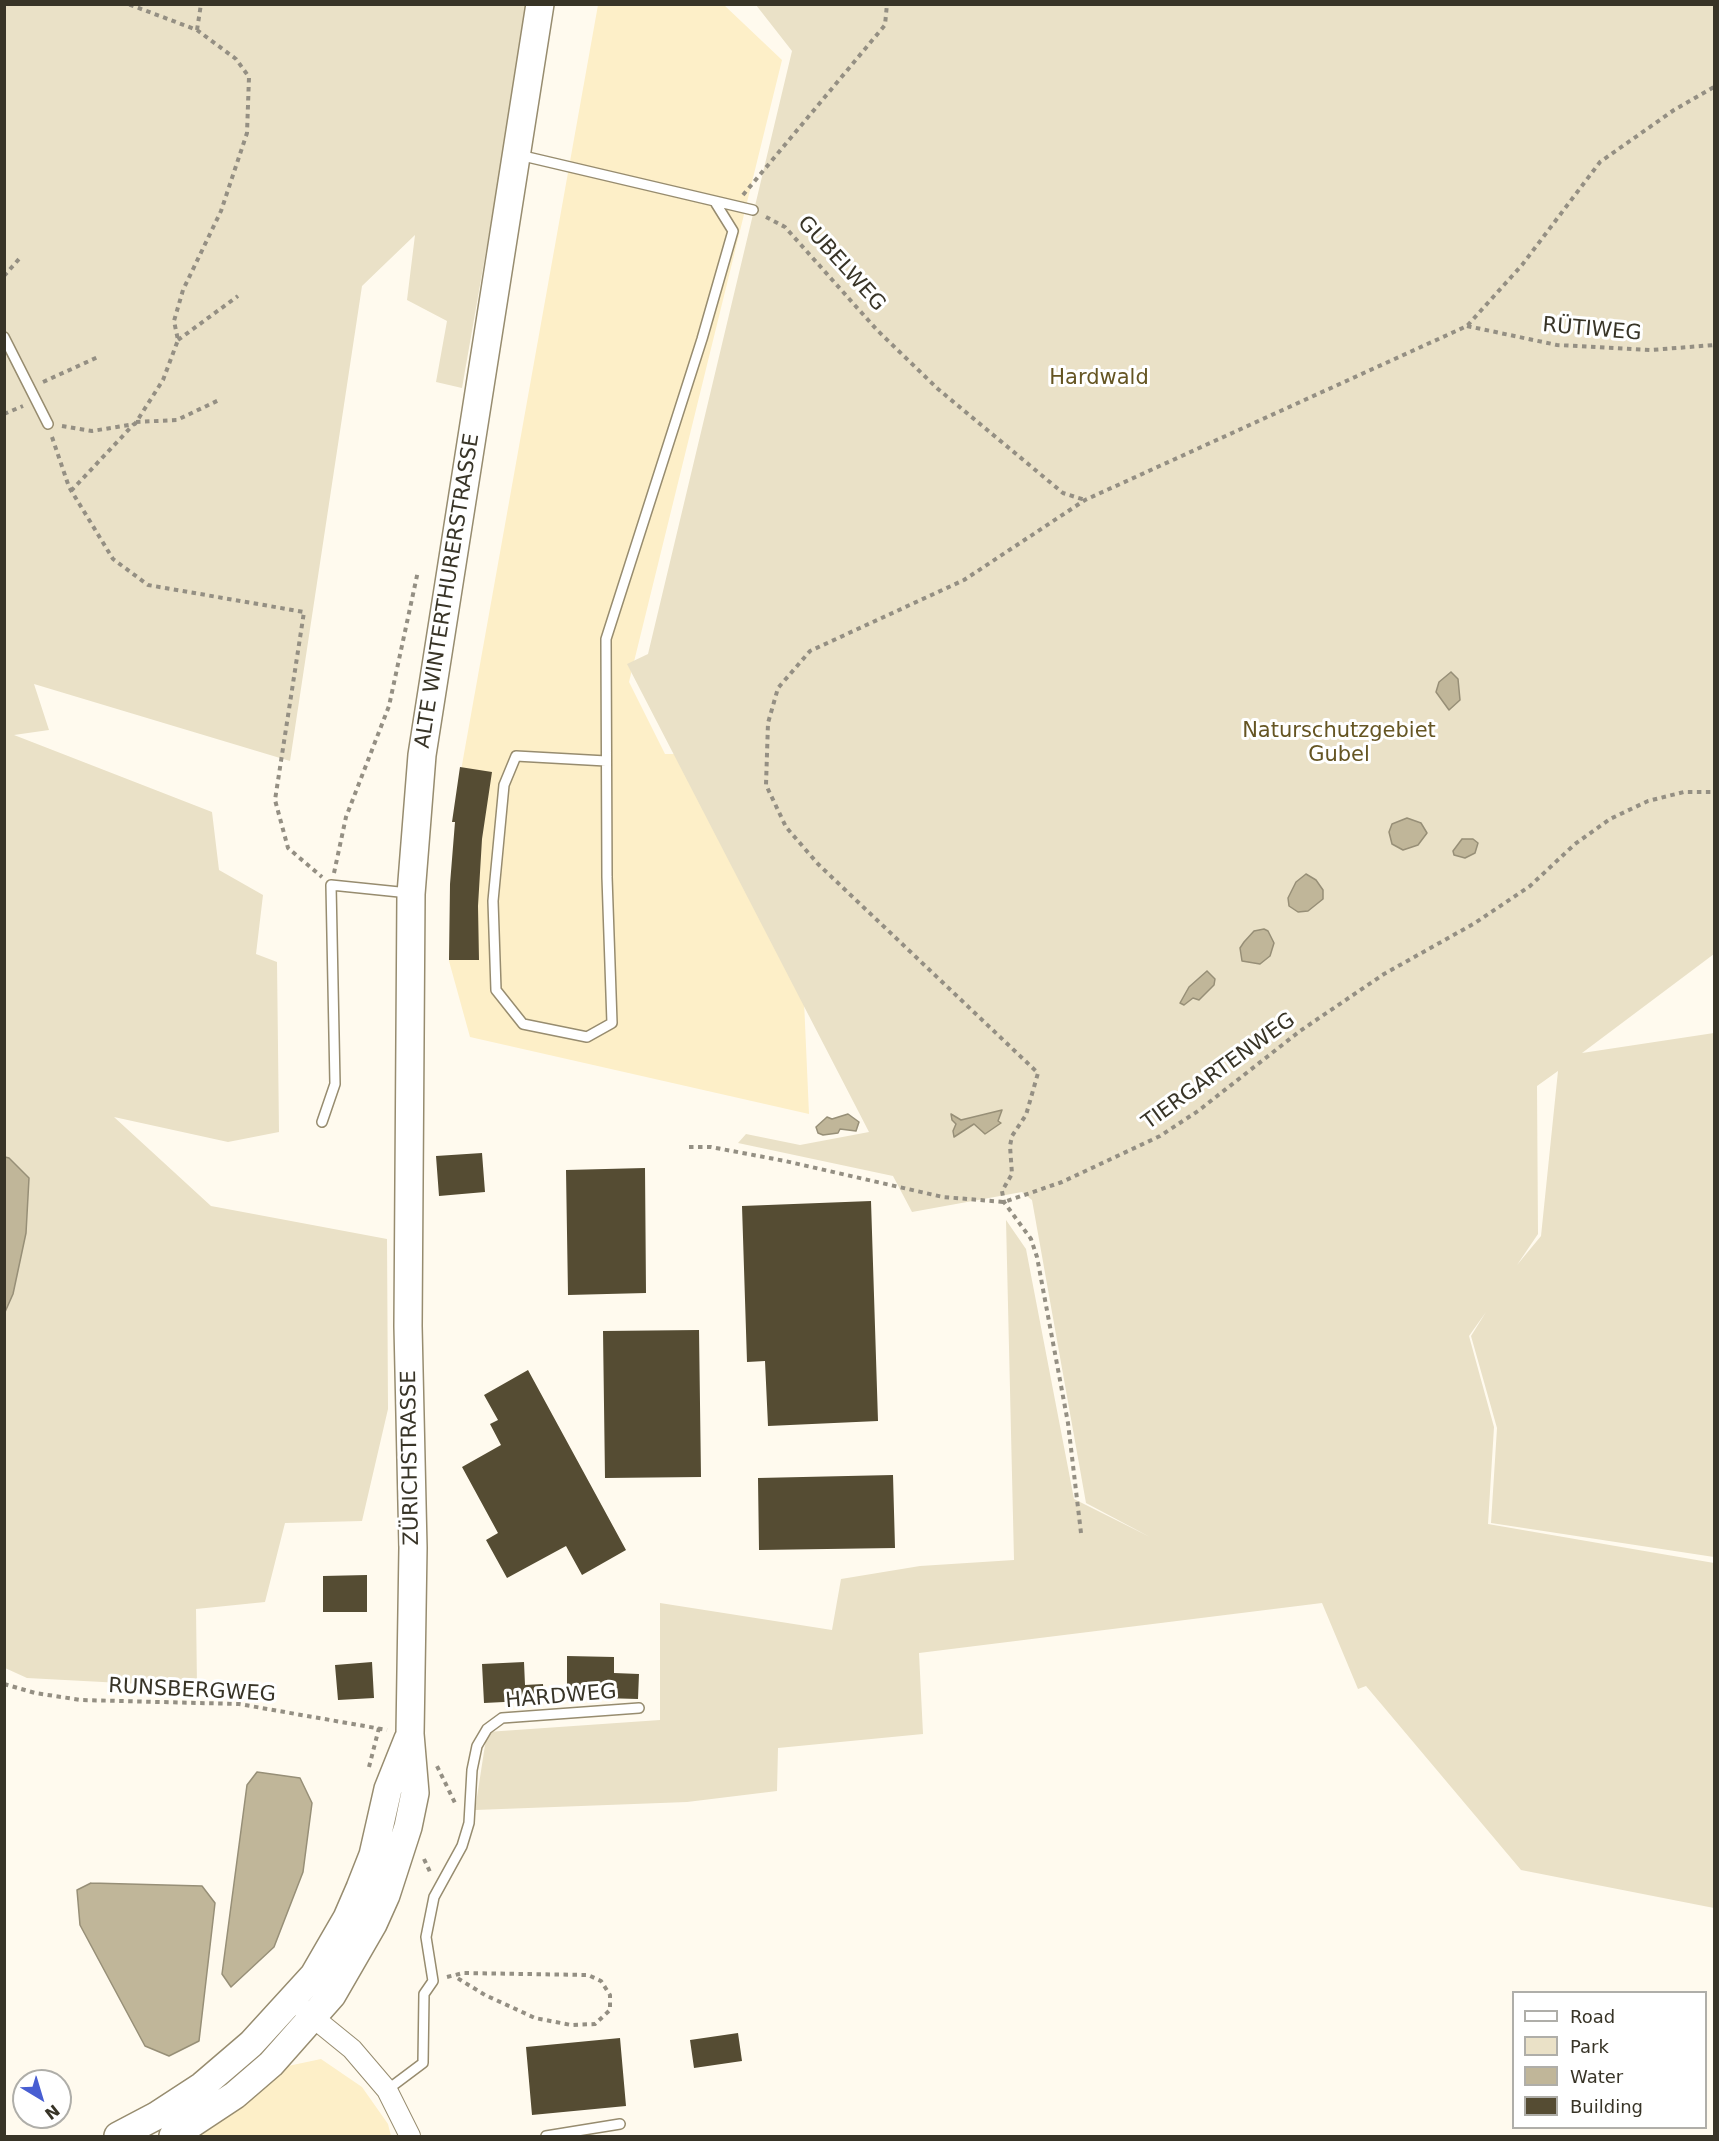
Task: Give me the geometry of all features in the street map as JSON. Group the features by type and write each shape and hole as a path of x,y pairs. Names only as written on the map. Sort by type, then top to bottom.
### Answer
{"main road":[{"name":"ALTE WINTERTHURERSTRASSE","path":"408,1181 411,894 422,755 540,4"},
{"name":"ZÜRICHSTRASSE","path":"173,2136 235,2095 270,2064 332,1995 373,1924 398,1860 415,1793 410,1734 413,1548 408,1181"},
{"name":"ZÜRICHSTRASSE","path":"118,2136 156,2116 202,2086 250,2044 314,1975 360,1888 373,1855 388,1789 410,1734"}],"street":[{"path":"292,2001 352,2049 387,2090 410,2136"}],"lane":[{"path":"517,155 753,210"},
{"path":"606,761 516,756 504,785 493,901 496,990 523,1024 587,1037 612,1023 606,761 606,639 702,339 733,231 715,202"},
{"path":"4,337 48,424"},
{"path":"322,1122 335,1084 331,885 411,894"},
{"name":"HARDWEG","path":"387,2090 423,2063 424,1994 433,1981 426,1937 434,1897 462,1845 469,1823 472,1770 477,1746 487,1729 502,1718 639,1708"},
{"path":"546,2136 620,2124"}],"path":[{"path":"71,491 135,423 163,380 178,339 174,321 183,290 221,211 247,133 249,77 236,59 197,30 128,4"},
{"path":"197,30 201,4"},
{"path":"734,206 885,25 887,4"},
{"path":"1081,1533 1068,1423 1037,1257 1031,1239 1004,1202 1002,1191 1012,1174 1010,1146 1012,1136 1026,1115 1038,1073 818,864 786,827 766,785 768,723 778,688 810,651 964,580 1086,500 1467,326 1522,265 1600,162 1674,110 1714,87"},
{"name":"GUBELWEG","path":"753,210 785,227 877,330 938,389 1063,493 1086,500"},
{"path":"4,276 20,259"},
{"path":"178,339 238,296"},
{"name":"RÜTIWEG","path":"1467,326 1557,345 1651,350 1714,345"},
{"path":"29,389 98,357"},
{"path":"4,414 34,400"},
{"path":"219,400 177,420 135,423 92,431 48,424 71,491 113,559 148,585 304,612 275,801 288,848 331,885 346,817 389,706 418,571"},
{"name":"TIERGARTENWEG","path":"689,1147 711,1147 785,1161 943,1197 1004,1202 1062,1182 1160,1136 1198,1111 1300,1031 1375,980 1475,923 1530,886 1575,844 1610,819 1648,801 1684,792 1714,792"},
{"name":"RUNSBERGWEG","path":"4,1684 35,1693 81,1700 239,1704 379,1728"},
{"path":"433,1981 454,1976 538,1973 588,1976 601,1982 610,1995 610,2010 595,2024 571,2025 535,2018 485,1995 454,1976"}],"shaded area":[{"path":"598,5 724,5 782,60 629,682 665,754 702,754 803,978 809,1114 470,1037 449,961 460,776"},
{"path":"321,2059 362,2087 388,2124 391,2136 194,2136 221,2119 288,2066"}],"green space":[{"path":"5,5 529,5 462,388 436,382 447,321 407,300 415,235 362,286 290,761 34,684 49,730 14,735 212,812 219,870 263,895 256,954 277,962 279,1132 228,1142 114,1117 211,1206 387,1239 388,1409 362,1521 285,1523 265,1602 196,1609 197,1687 27,1678 5,1668"},
{"name":"Hardwald","path":"756,5 1714,5 1714,954 1582,1053 1714,1033 1714,1557 1491,1523 1497,1428 1471,1336 1486,1312 1469,1336 1494,1427 1488,1524 1714,1563 1714,1908 1521,1870 1366,1686 1358,1689 1322,1603 919,1653 923,1734 778,1748 777,1791 687,1802 475,1810 487,1732 660,1720 660,1603 832,1630 841,1579 920,1566 1014,1560 1006,1220 1026,1249 1074,1499 1150,1537 1086,1503 1032,1200 1022,1192 912,1212 893,1176 738,1143 746,1134 800,1145 869,1132 627,664 648,654 792,51","holes":["1558,1071 1541,1236 1517,1265 1538,1234 1537,1086"]}],"water":[{"path":"1451,672 1458,679 1460,700 1449,710 1436,692 1439,682"},
{"path":"1407,818 1421,823 1427,833 1418,845 1403,850 1392,844 1389,832 1392,824"},
{"path":"1462,839 1473,839 1478,843 1475,853 1465,858 1454,855 1453,851"},
{"path":"1306,874 1316,880 1323,890 1323,899 1308,911 1298,912 1289,906 1288,898 1296,882"},
{"path":"1264,929 1268,931 1274,943 1270,956 1260,964 1242,961 1240,948 1244,942 1254,931"},
{"path":"1207,971 1215,979 1214,985 1199,1000 1193,998 1184,1005 1180,1003 1189,987"},
{"path":"1002,1110 998,1121 1001,1123 985,1134 974,1124 954,1137 953,1131 956,1124 951,1114 961,1120"},
{"path":"848,1114 859,1122 856,1131 840,1129 838,1133 823,1135 818,1133 816,1127 827,1117 832,1119"},
{"path":"5,1157 9,1158 29,1178 26,1233 13,1294 5,1312"},
{"path":"257,1772 300,1778 312,1803 303,1872 274,1947 231,1987 222,1974 247,1785"},
{"path":"91,1883 202,1886 215,1903 199,2041 169,2056 145,2046 80,1925 77,1890"}],"building":[{"path":"460,767 492,772 482,839 478,906 479,960 449,960 450,884 455,822 452,822"},
{"path":"482,1153 485,1192 439,1196 436,1156"},
{"path":"645,1168 646,1293 568,1295 566,1170"},
{"path":"871,1201 878,1421 768,1426 765,1361 747,1362 742,1206"},
{"path":"699,1330 701,1477 605,1478 603,1331"},
{"path":"528,1370 626,1550 582,1575 566,1546 507,1578 486,1540 498,1533 462,1467 501,1445 490,1424 498,1420 484,1395"},
{"path":"893,1475 895,1548 759,1550 758,1478"},
{"path":"367,1575 367,1612 323,1612 323,1576"},
{"path":"567,1656 614,1657 614,1673 639,1674 638,1699 567,1697"},
{"path":"372,1662 374,1698 338,1700 335,1665"},
{"path":"524,1662 525,1685 543,1684 544,1700 484,1703 482,1664"},
{"path":"738,2033 742,2061 694,2068 690,2040"},
{"path":"620,2038 626,2106 532,2115 526,2047"}],"park label":[{"name":"Naturschutzgebiet Gubel","path":"1339,744"}]}
